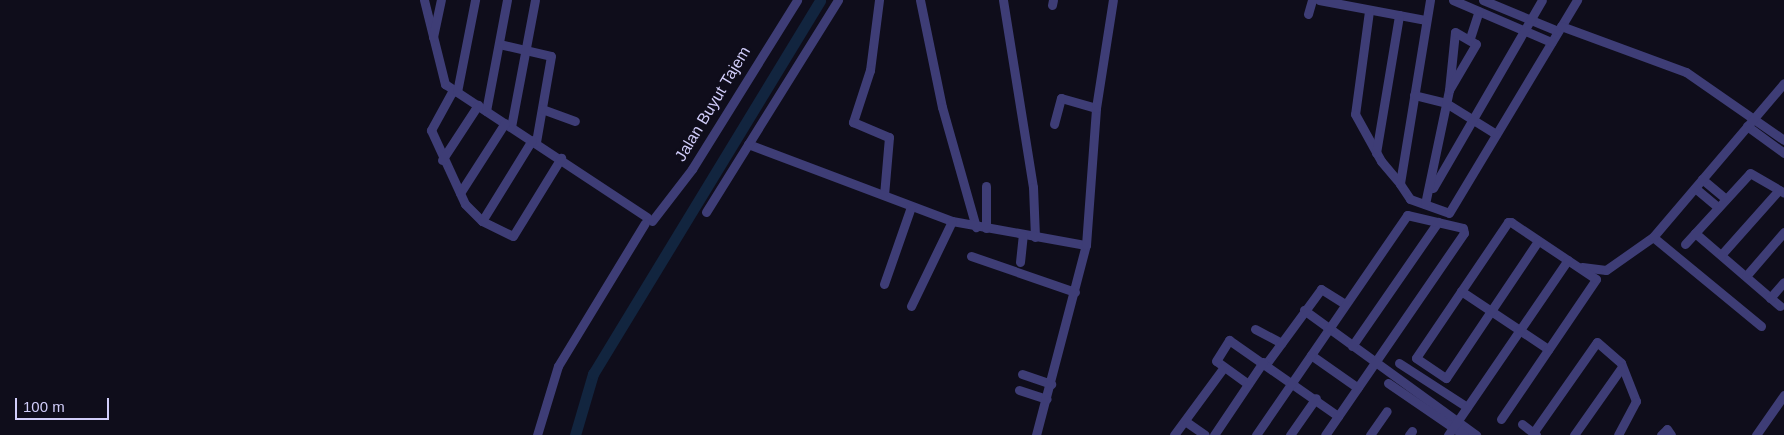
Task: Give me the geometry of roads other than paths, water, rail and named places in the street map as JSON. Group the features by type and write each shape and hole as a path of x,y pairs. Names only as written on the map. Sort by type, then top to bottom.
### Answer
{"street":[{"path":"424,0 443,81 455,91 561,158 648,220"},
{"path":"433,40 441,0"},
{"path":"475,0 455,91 430,127 442,160 460,193 482,221 513,236 561,158"},
{"path":"486,111 507,0"},
{"path":"460,193 508,125 526,49 535,0"},
{"name":"Jalan Buyut Tajem","path":"537,435 558,366 648,220 692,169 796,0"},
{"path":"706,212 838,0"},
{"path":"879,0 870,70 853,122 889,137 884,195"},
{"path":"920,0 942,107 976,227"},
{"path":"1003,0 1033,187 1035,237"},
{"path":"1036,435 1051,384 1086,245 1096,108 1113,0"},
{"path":"1308,14 1312,0"},
{"path":"1319,0 1344,3 1369,11 1426,20"},
{"path":"1400,184 1430,0"},
{"path":"1453,0 1551,42"},
{"path":"1483,0 1686,72 1784,140"},
{"path":"1430,192 1542,0"},
{"path":"1256,435 1407,215 1426,210 1450,212 1577,0"},
{"path":"1325,435 1464,233 1463,228 1438,222 1410,198 1376,153 1354,108 1369,11"},
{"path":"1470,38 1479,11"},
{"path":"1376,153 1398,15"},
{"path":"1426,210 1449,90 1453,34 1470,38 1476,44 1449,90"},
{"path":"482,221 534,141 542,110 551,56 499,44"},
{"path":"1577,266 1606,270 1653,237 1784,83"},
{"path":"1414,95 1446,103 1496,134"},
{"path":"1054,124 1061,98 1096,108"},
{"path":"442,160 478,105"},
{"path":"542,110 575,122"},
{"path":"1747,126 1784,153"},
{"path":"748,144 952,221 976,227 1086,245"},
{"path":"1686,244 1750,173 1781,191 1721,256"},
{"path":"1702,179 1726,199"},
{"path":"986,186 986,228"},
{"path":"1695,188 1718,207"},
{"path":"884,284 911,207"},
{"path":"911,306 952,221"},
{"path":"1352,346 1438,222"},
{"path":"1501,419 1596,279 1568,260 1538,241 1508,222 1416,358 1444,378 1538,241"},
{"path":"1746,276 1784,232"},
{"path":"1695,233 1780,306"},
{"path":"1020,262 1023,235"},
{"path":"1653,237 1761,326"},
{"path":"971,256 1075,292"},
{"path":"1453,428 1568,260"},
{"path":"1770,298 1784,282"},
{"path":"1214,435 1248,384 1281,343 1320,289 1345,304"},
{"path":"1461,291 1548,349"},
{"path":"1304,310 1328,330 1376,361 1453,428 1476,435"},
{"path":"1255,329 1281,343"},
{"path":"1248,384 1216,359 1229,340 1316,398 1338,416"},
{"path":"1522,424 1534,434 1594,344 1601,344 1622,367 1637,404 1618,435"},
{"path":"1311,355 1358,388"},
{"path":"1399,363 1467,407"},
{"path":"1174,435 1224,367"},
{"path":"1574,435 1622,367"},
{"path":"1022,374 1051,384"},
{"path":"1388,382 1464,435"},
{"path":"1019,390 1047,399"},
{"path":"1756,435 1784,395"},
{"path":"1290,435 1316,398"},
{"path":"1370,435 1386,411"},
{"path":"1185,421 1205,435"},
{"path":"1661,435 1666,429 1671,435"}],"waterway":[{"path":"575,435 593,374 820,0"}]}
